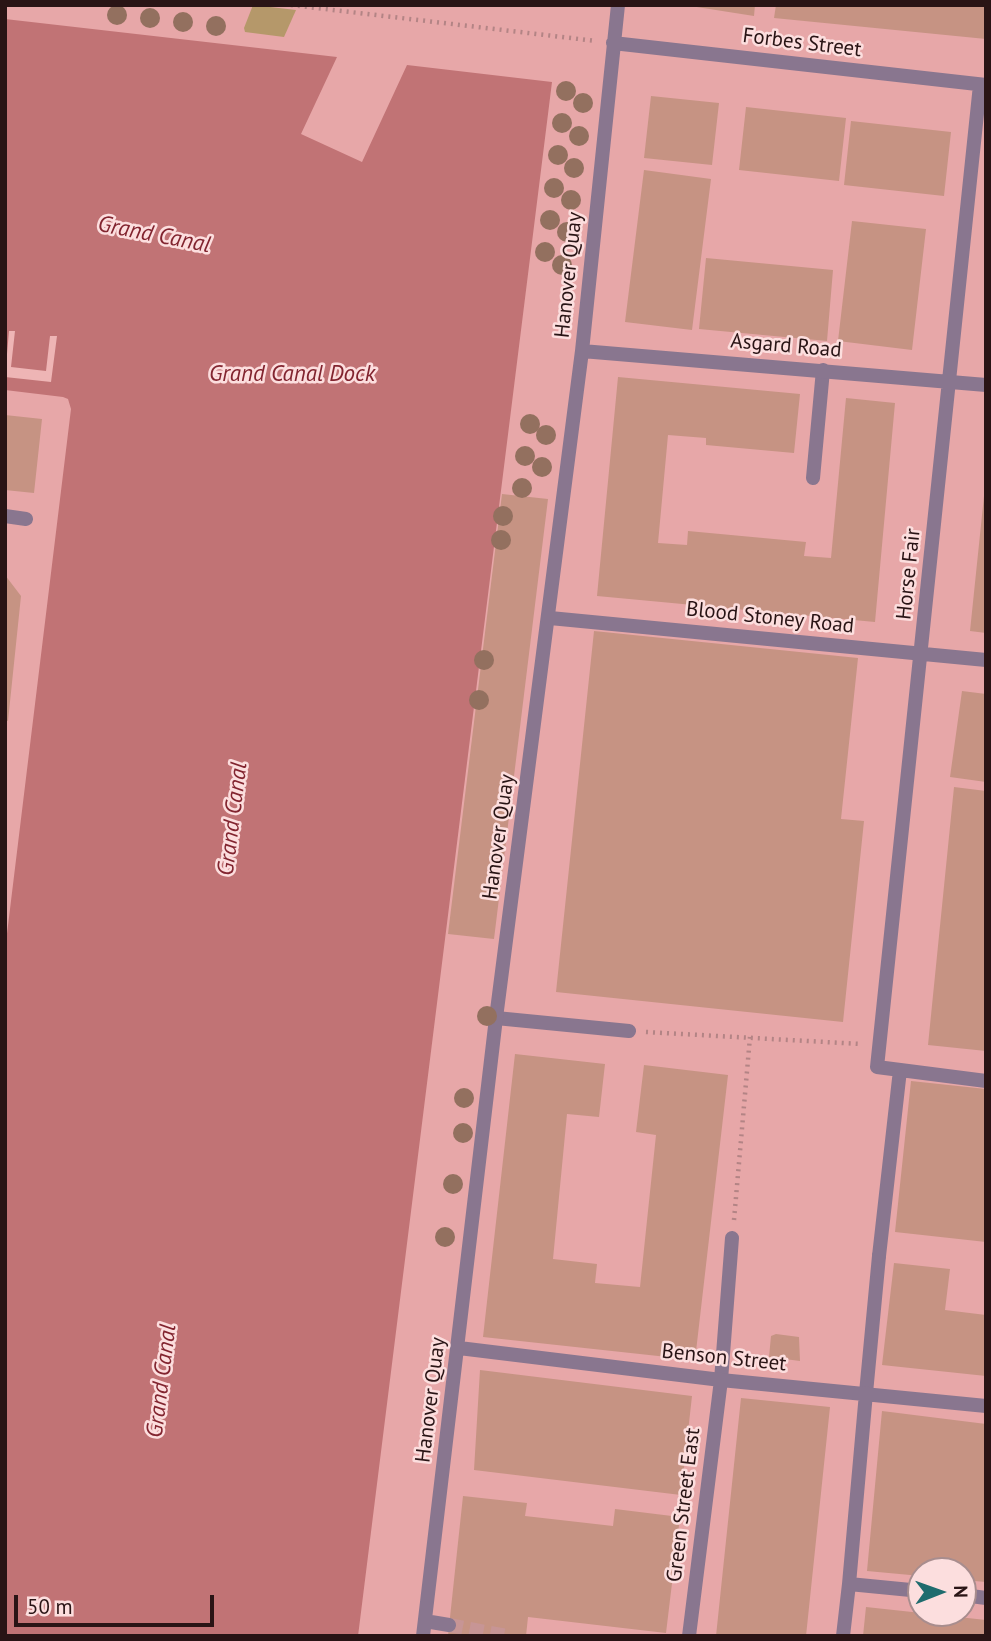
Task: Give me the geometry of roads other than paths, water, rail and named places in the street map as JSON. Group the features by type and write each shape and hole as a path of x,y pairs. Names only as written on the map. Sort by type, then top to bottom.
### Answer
{"street":[{"name":"Hanover Quay","path":"424,1629 496,1018 550,618 582,351 618,5"},
{"name":"Forbes Street","path":"613,43 983,85"},
{"name":"Horse Fair","path":"900,1070 877,1067 983,85"},
{"name":"Asgard Road","path":"582,351 986,385"},
{"path":"813,478 823,370"},
{"path":"5,516 26,519"},
{"name":"Blood Stoney Road","path":"550,618 986,660"},
{"path":"496,1018 629,1031"},
{"path":"843,1636 879,1256 900,1070 986,1081"},
{"name":"Green Street East","path":"689,1636 721,1380 732,1238"},
{"name":"Benson Street","path":"459,1348 721,1380 986,1406"},
{"path":"849,1584 907,1590"},
{"path":"424,1629 449,1625"}],"water":[{"name":"Grand Canal Dock","path":"5,19 337,57 301,134 362,162 407,65 552,82 358,1636 5,1636 5,950 71,409 68,399 63,397 5,390"}],"tunnel":[{"path":"449,1625 507,1636"}],"water label":[{"name":"Grand Canal","path":"154,235"},
{"name":"Grand Canal","path":"233,819"},
{"name":"Grand Canal","path":"162,1381"}]}
